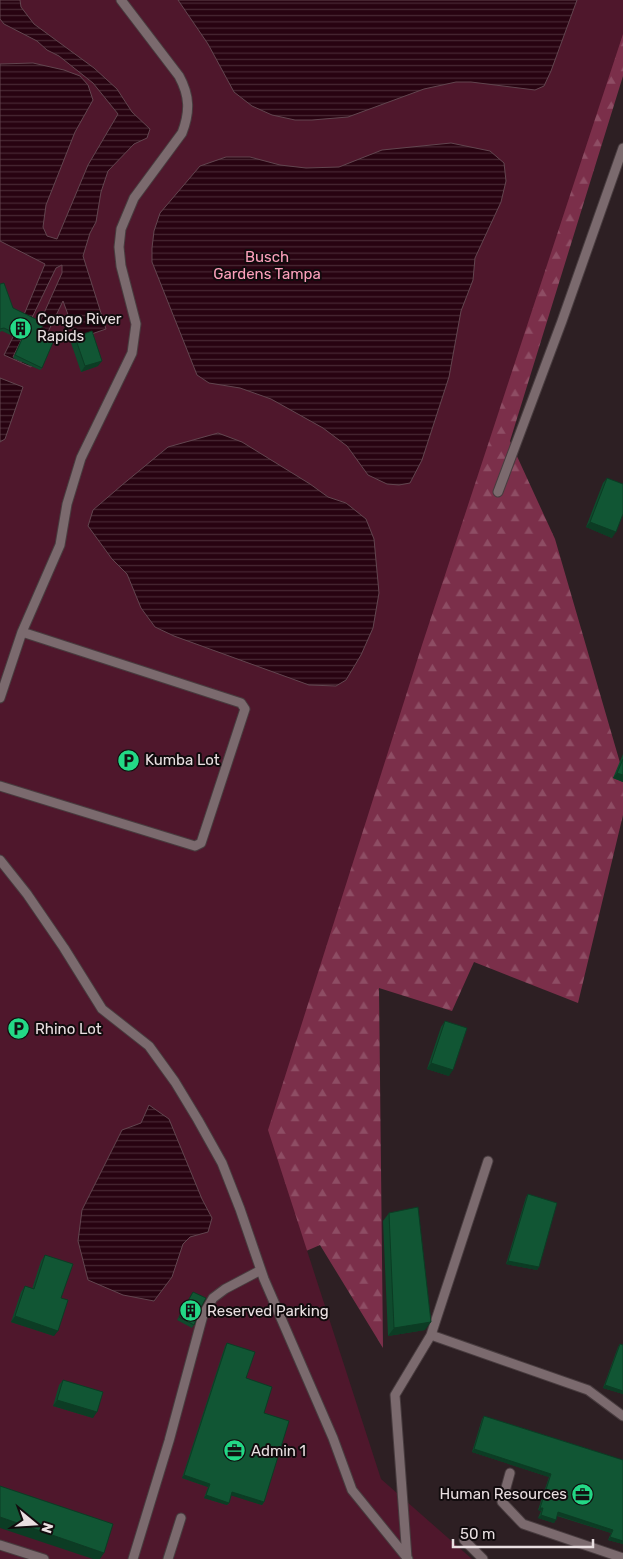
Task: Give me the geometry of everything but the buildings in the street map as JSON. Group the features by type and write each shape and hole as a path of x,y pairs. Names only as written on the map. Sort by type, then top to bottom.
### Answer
{"lane":[{"path":"0,698 22,632 60,545 67,504 81,458 132,353 136,324 121,266 119,247 121,230 134,198 182,133 188,110 186,88 179,76 121,0"},
{"path":"498,492 620,164 623,148"},
{"path":"0,786 195,846 201,843 245,709 241,703 22,632"},
{"path":"0,860 27,894 64,948 102,1009 149,1046 174,1082 222,1163 261,1270 333,1438 352,1490 408,1559"},
{"path":"408,1559 395,1395 431,1335 488,1161"},
{"path":"133,1559 172,1431 204,1315 213,1298 225,1289 261,1270"},
{"path":"431,1335 588,1390 623,1416"},
{"path":"510,1473 502,1502 523,1524 623,1558"},
{"path":"168,1559 181,1518"},
{"path":"464,1540 483,1559"},
{"path":"0,1545 44,1559"}],"green space":[{"name":"Busch Gardens Tampa","path":"0,0 623,0 623,34 422,645 268,1130 381,1479 472,1559 0,1559"},
{"path":"623,0 623,76 510,441 555,539 623,773 623,815 578,1003 474,962 452,1011 379,988 383,1348 320,1245 274,1265 226,1157"}],"shaded area":[{"path":"0,0 20,0 21,7 34,24 94,68 117,89 132,112 150,129 147,138 134,144 108,171 101,192 96,222 90,233 83,256 106,329 77,339 63,301 31,367 4,355 23,317 45,264 0,241 0,64 33,63 64,70 80,76 88,85 93,100 75,132 46,205 43,227 47,236 57,239 88,165 118,114 93,83 59,56 47,50 37,41 4,24 0,19","holes":["62,265 62,273 22,362 13,357 56,268"]},
{"path":"178,0 577,0 544,86 535,90 471,82 456,82 424,89 348,117 295,120 272,115 252,106 234,92 208,44"},
{"path":"451,143 490,151 504,163 506,181 501,202 475,258 473,280 461,311 449,377 422,460 410,483 399,485 387,484 368,475 347,446 323,428 271,399 240,388 209,383 197,375 152,262 154,231 160,213 200,166 226,157 250,157 280,165 306,168 339,167 382,150"},
{"path":"0,378 23,387 5,439 0,442"},
{"path":"218,433 242,442 328,497 346,503 366,519 374,539 379,593 373,628 361,655 346,680 336,686 309,685 174,636 155,627 141,608 127,574 112,559 88,526 93,510 168,447"},
{"path":"149,1105 169,1119 202,1199 212,1218 208,1232 190,1237 183,1244 172,1277 154,1301 123,1295 88,1280 78,1241 82,1210 122,1130 141,1123"}],"place":[{"name":"Congo River Rapids","path":"21,328"},
{"name":"Kumba Lot","path":"129,760"},
{"name":"Rhino Lot","path":"19,1029"},
{"name":"Reserved Parking","path":"191,1311"},
{"name":"Admin 1","path":"235,1451"},
{"name":"Human Resources","path":"583,1494"}]}
